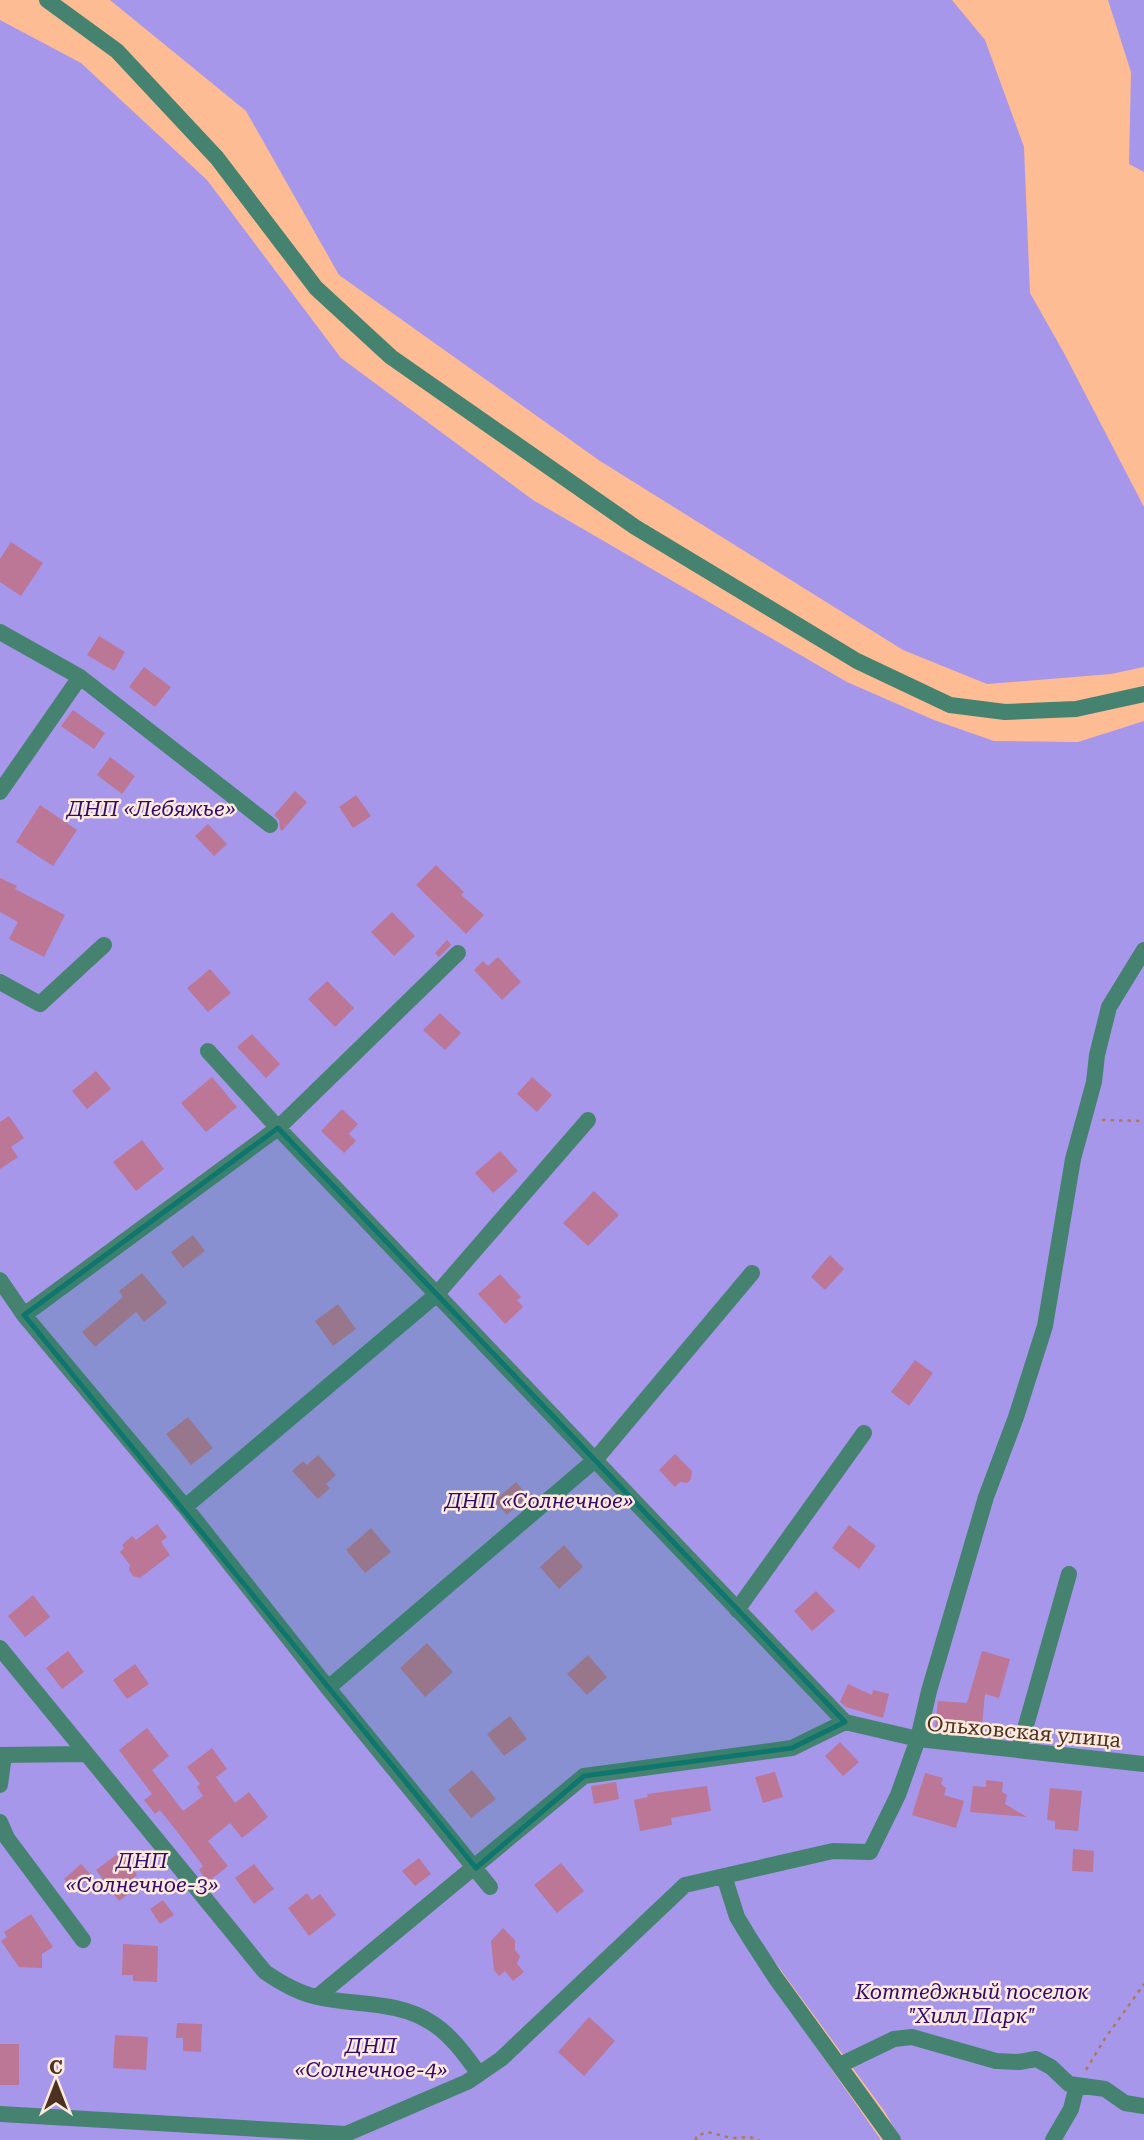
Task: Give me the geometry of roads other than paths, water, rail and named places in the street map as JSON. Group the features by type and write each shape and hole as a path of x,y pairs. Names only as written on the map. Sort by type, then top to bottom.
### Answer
{"street":[{"path":"47,0 117,51 217,158 317,288 391,357 635,527 857,661 950,705 1005,712 1076,709 1144,694"},
{"path":"0,632 80,677 270,825"},
{"path":"0,792 80,677"},
{"path":"0,982 40,1004 104,945"},
{"path":"208,1051 436,1295 845,1722 918,1739 929,1691 982,1509 1016,1417 1045,1326 1073,1159 1109,1007 1144,950"},
{"path":"24,1315 278,1128 458,953"},
{"path":"185,1507 436,1295 588,1120"},
{"path":"328,1688 595,1460 752,1273"},
{"path":"0,1280 24,1315 185,1507 490,1887"},
{"path":"737,1610 864,1433"},
{"path":"1019,1750 1069,1574"},
{"path":"0,1648 265,1972 287,1987 317,1997 408,2011 433,2023 463,2052 479,2074"},
{"path":"317,1997 584,1776 792,1748 845,1722"},
{"name":"Ольховская улица","path":"724,1875 833,1851 870,1852 898,1796 918,1739 1144,1764"},
{"path":"0,1785 2,1755 85,1754"},
{"path":"0,1822 6,1838 83,1940"},
{"path":"0,2114 341,2137 467,2082 479,2074 500,2059 685,1885 724,1875 737,1917 775,1977 893,2140"},
{"path":"840,2065 894,2039 912,2037 996,2061 1019,2062 1036,2059 1051,2067 1069,2084 1105,2089 1125,2103 1144,2106"},
{"path":"1053,2140 1071,2109 1077,2085"}],"park label":[{"name":"ДНП «Лебяжье»","path":"151,809"},
{"name":"ДНП «Солнечное»","path":"539,1501"},
{"name":"ДНП «Солнечное-3»","path":"142,1873"},
{"name":"Коттеджный поселок \"Хилл Парк\"","path":"972,2004"},
{"name":"ДНП «Солнечное-4»","path":"371,2058"}]}
